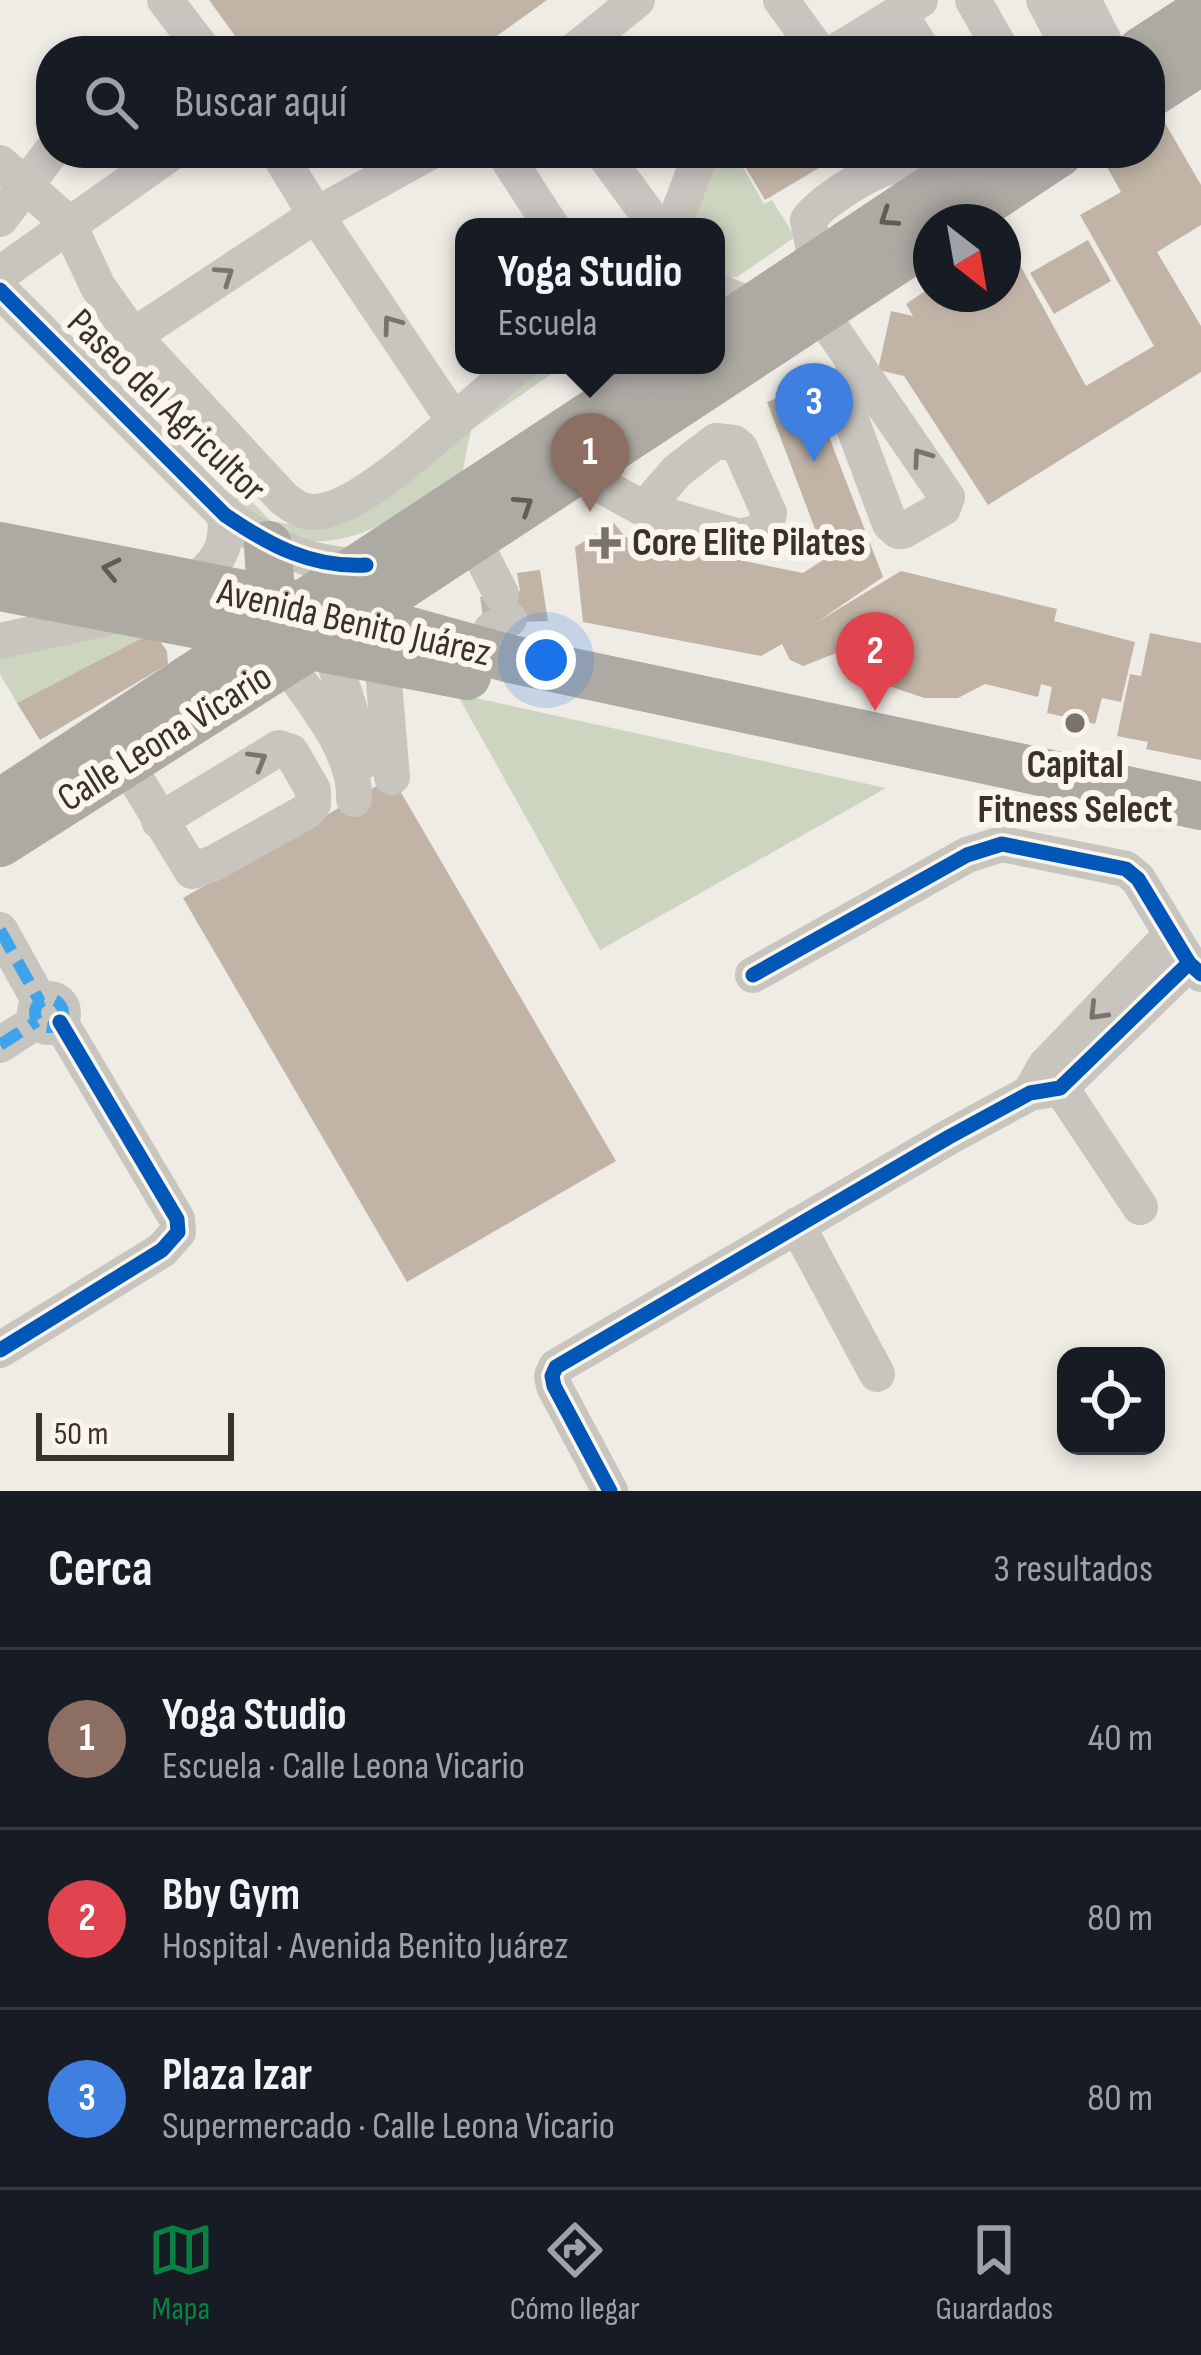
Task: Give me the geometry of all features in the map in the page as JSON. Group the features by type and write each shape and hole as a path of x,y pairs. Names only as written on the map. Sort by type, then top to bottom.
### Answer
{"main road":[{"path":"1165,36 1201,12"},
{"path":"1165,84 1201,61"},
{"name":"Calle Leona Vicario","path":"948,202 974,168"},
{"name":"Calle Leona Vicario","path":"725,359 818,288 948,202 1025,168"},
{"name":"Calle Leona Vicario","path":"728,310 818,288 913,246"},
{"name":"Calle Leona Vicario","path":"7,792 473,539 588,463 705,374"},
{"name":"Calle Leona Vicario","path":"0,843 114,771 294,638 366,566 626,380"},
{"path":"268,544 294,638"},
{"name":"Avenida Benito Juárez","path":"0,546 190,585 294,638 498,622 1201,806"},
{"name":"Avenida Benito Juárez","path":"0,587 294,638 1201,836"}],"street":[{"path":"165,0 186,36"},
{"path":"593,36 637,0"},
{"path":"781,0 807,36"},
{"path":"973,0 993,36"},
{"path":"1044,0 1063,36"},
{"path":"1083,0 1101,36"},
{"path":"862,36 910,7 919,36"},
{"path":"0,274 149,168"},
{"path":"287,168 455,422"},
{"path":"133,336 316,215 401,168"},
{"path":"514,168 546,218"},
{"path":"614,168 650,218"},
{"path":"676,218 695,168"},
{"path":"0,219 13,173 68,223 98,286 133,336 283,499 298,509 316,512 338,505 380,481 508,374"},
{"path":"818,288 860,370"},
{"name":"Paseo del Agricultor","path":"0,290 224,514 268,544 327,565 366,566"},
{"path":"588,463 597,483 650,502"},
{"path":"190,585 214,566 224,548 224,514"},
{"path":"473,539 498,622"},
{"path":"0,641 129,613"},
{"path":"294,638 317,706 355,778 374,787 382,659"},
{"path":"159,821 273,750 291,752 313,790 313,804 214,863 197,879"},
{"path":"114,771 159,821 197,879"},
{"path":"114,771 150,851 197,879"},
{"path":"610,1491 554,1386 556,1367 1045,1082 1187,957 1147,892 1126,869 1002,844 967,855 753,975"},
{"path":"0,931 46,1015 176,1219 178,1232 162,1250 0,1351"},
{"path":"0,1045 46,1015"},
{"path":"1045,1082 1141,1207"},
{"path":"797,1226 877,1374"}],"green space":[{"path":"707,168 744,168 764,204 772,200 795,237 729,278 725,276 725,218 692,218"},
{"path":"518,374 551,374 471,430 462,474 403,513 360,534 314,541 290,537 227,497 238,488 271,521 316,529"},
{"path":"46,614 142,638 17,703 0,674 0,644"},
{"path":"457,694 886,788 600,950"}],"building":[{"path":"209,0 547,0 497,36 235,36"},
{"path":"1165,123 1201,185 1201,225 1157,252 1201,326 1201,372 988,505 904,376 878,370 891,311 913,316 906,304 913,299 913,312 1021,312 1021,267 1086,386 1154,346 1080,215 1121,192 1108,168 1165,168"},
{"path":"746,168 819,168 765,200"},
{"path":"1088,240 1111,281 1054,314 1030,273"},
{"path":"809,385 883,577 817,622 901,571 1057,609 1054,621 1135,642 1121,702 1102,698 1095,724 1047,713 1052,687 1041,684 1038,697 985,684 958,698 924,698 886,685 883,661 893,624 877,622 839,652 803,666 790,660 782,644 761,656 583,622 575,547 614,523 625,537 803,573 826,558 767,402"},
{"path":"540,570 548,621 484,623 480,597 520,591 517,573"},
{"path":"1150,633 1201,643 1201,760 1146,749 1148,742 1117,736 1130,674 1141,676"},
{"path":"157,637 167,651 168,664 40,740 17,703 142,638"},
{"path":"392,777 616,1161 407,1282 183,898"}],"marked path":[{"path":"0,930 40,1002"},
{"path":"49,999 59,1003 63,1013 59,1023 49,1027 39,1023 35,1013 39,1003 49,999"},
{"path":"0,1045 37,1021"}],"cycle path":[{"path":"0,290 225,515 291,552 327,563 366,565"},
{"path":"753,975 967,855 1002,844 1126,869 1138,879 1189,963 1201,974"},
{"path":"610,1491 554,1386 556,1367 949,1137 1030,1093 1060,1088 1189,963"},
{"path":"0,1350 162,1250 178,1232 177,1219 60,1022"}],"place":[{"name":"Plaza Izar","path":"814,462"},
{"name":"Yoga Studio","path":"590,512"},
{"name":"Core Elite Pilates","path":"605,543"},
{"name":"Bby Gym","path":"875,711"},
{"name":"Capital Fitness Select","path":"1075,723"}]}
